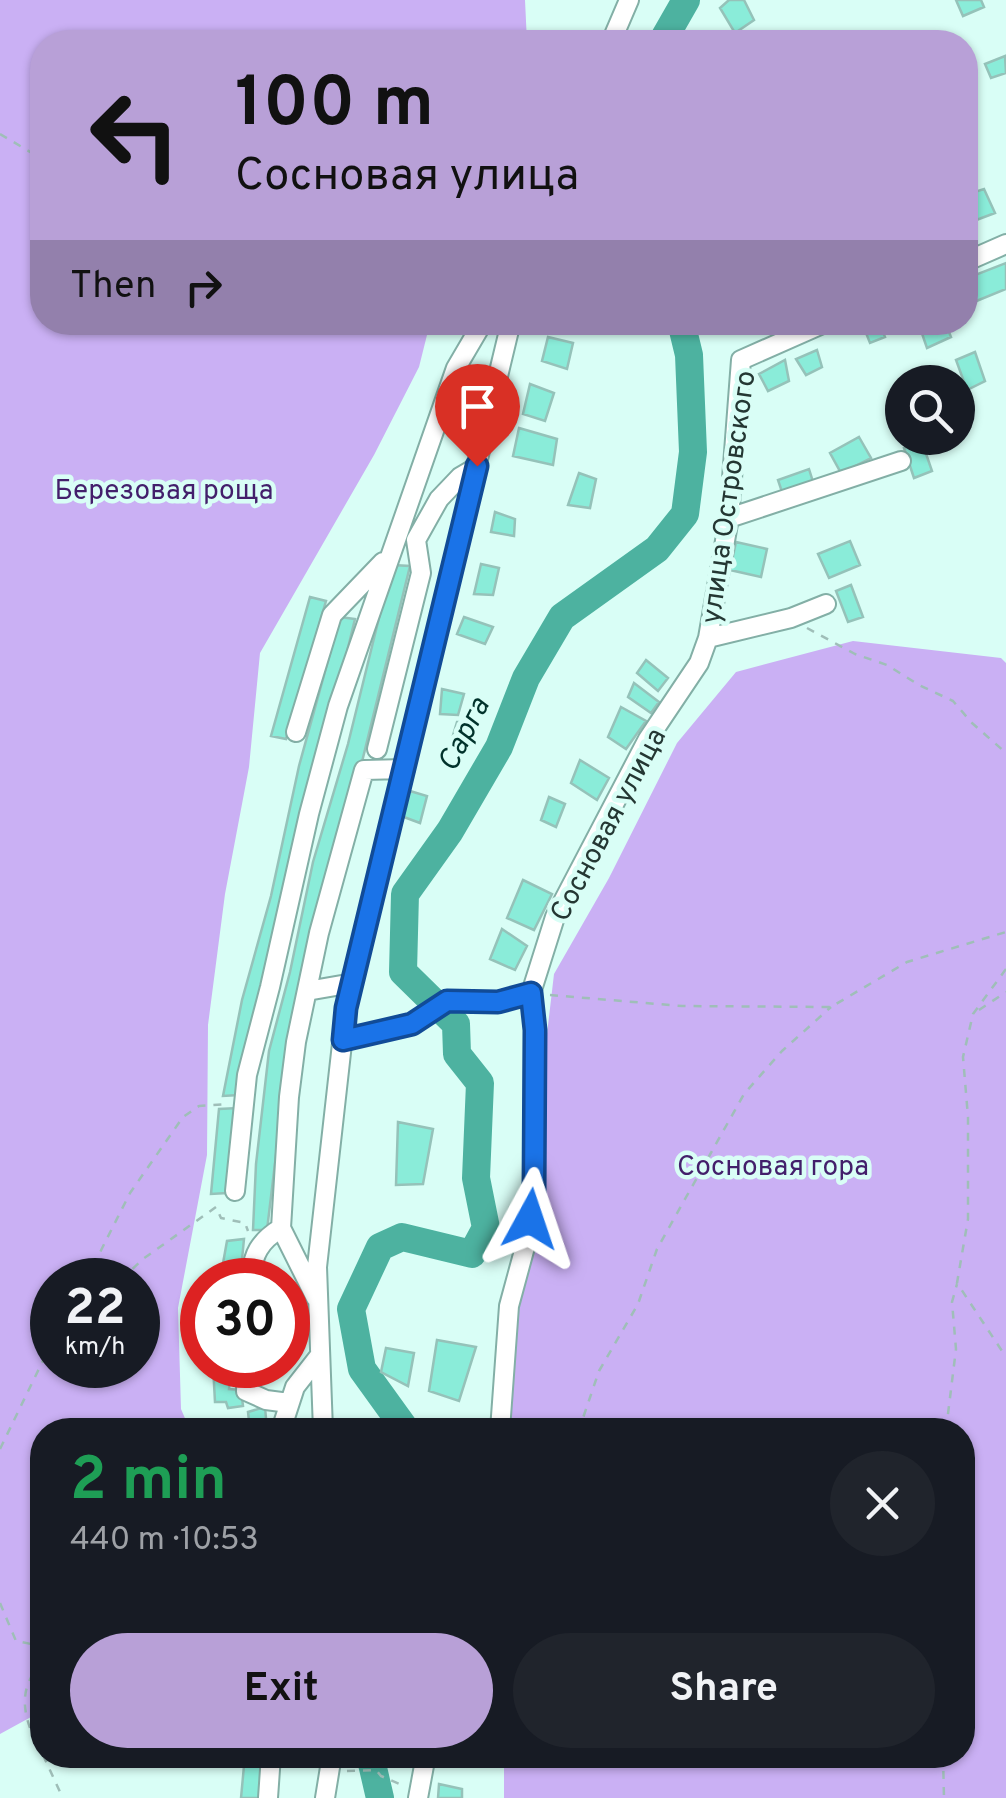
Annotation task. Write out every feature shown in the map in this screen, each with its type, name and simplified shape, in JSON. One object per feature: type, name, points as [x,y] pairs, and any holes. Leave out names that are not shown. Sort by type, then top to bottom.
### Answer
[{"type":"street","points":[[616,30],[629,0]]},
{"type":"street","points":[[978,256],[1006,244]]},
{"type":"street","points":[[235,1191],[250,1060],[338,706],[456,368],[475,335]]},
{"type":"street","points":[[323,1418],[317,1267],[343,1040],[353,983],[508,335]]},
{"type":"street","name":"улица Островского","points":[[699,663],[708,638],[729,518],[741,360],[798,335]]},
{"type":"street","points":[[729,518],[901,461]]},
{"type":"street","points":[[296,732],[332,615],[394,550],[416,540],[439,499],[477,466]]},
{"type":"street","points":[[378,750],[421,573],[416,540]]},
{"type":"street","points":[[708,638],[790,618],[826,604]]},
{"type":"street","name":"Сосновая улица","points":[[501,1418],[509,1306],[526,1247],[534,1192],[535,1030],[531,993],[555,918],[592,842],[648,739],[699,663]]},
{"type":"street","points":[[318,1303],[281,1228],[296,1042],[318,933],[364,770],[405,769]]},
{"type":"street","points":[[307,991],[353,983]]},
{"type":"street","points":[[343,1040],[412,1024],[447,1001],[498,1002],[531,993]]},
{"type":"street","points":[[256,1258],[260,1241],[281,1228]]},
{"type":"street","points":[[285,1418],[295,1387],[320,1355]]},
{"type":"street","points":[[246,1388],[266,1400],[289,1404]]},
{"type":"street","points":[[268,1798],[270,1768]]},
{"type":"street","points":[[325,1798],[330,1768]]},
{"type":"street","points":[[418,1795],[423,1768]]},
{"type":"path","points":[[0,134],[30,152]]},
{"type":"path","points":[[790,618],[854,654],[888,665],[953,700],[972,724],[1006,754]]},
{"type":"path","points":[[583,1418],[599,1371],[638,1304],[657,1249],[744,1094],[782,1051],[831,1007],[907,962],[1006,932]]},
{"type":"path","points":[[947,1418],[956,1349],[952,1302],[968,1219],[968,1117],[963,1057],[973,1014],[1006,969]]},
{"type":"path","points":[[973,1014],[1006,992]]},
{"type":"path","points":[[531,993],[682,1006],[831,1007]]},
{"type":"path","points":[[97,1258],[130,1192],[182,1117],[199,1106],[244,1102]]},
{"type":"path","points":[[144,1258],[216,1207],[221,1218],[245,1222],[249,1234],[260,1241]]},
{"type":"path","points":[[958,1283],[1006,1356]]},
{"type":"path","points":[[0,1449],[30,1387]]},
{"type":"path","points":[[0,1603],[16,1641],[30,1644]]},
{"type":"path","points":[[30,1680],[24,1705],[30,1727]]},
{"type":"path","points":[[49,1768],[60,1798]]},
{"type":"path","points":[[355,1768],[376,1770],[418,1795]]},
{"type":"path","points":[[943,1768],[944,1798]]},
{"type":"green space","name":"Березовая роща","points":[[0,0],[525,0],[526,30],[30,30],[30,335],[427,335],[419,367],[374,455],[260,653],[249,767],[225,894],[208,1025],[207,1155],[187,1258],[180,1258],[180,1388],[185,1418],[30,1418],[30,1718],[0,1734]]},
{"type":"green space","name":"Сосновая гора","points":[[853,641],[1001,658],[1006,663],[1006,1798],[504,1798],[504,1768],[975,1768],[975,1418],[508,1418],[515,1308],[554,974],[609,878],[677,743],[736,672]]},
{"type":"building","points":[[729,0],[744,0],[754,20],[733,30],[720,8]]},
{"type":"building","points":[[956,0],[981,0],[984,7],[963,16]]},
{"type":"building","points":[[1005,56],[1006,73],[991,78],[985,64]]},
{"type":"building","points":[[984,189],[995,213],[978,219],[978,191]]},
{"type":"building","points":[[1006,263],[1006,289],[978,300],[978,274]]},
{"type":"building","points":[[867,335],[884,335],[885,337],[870,343]]},
{"type":"building","points":[[922,335],[950,335],[951,337],[927,348]]},
{"type":"building","points":[[548,337],[573,343],[567,369],[542,361]]},
{"type":"building","points":[[817,350],[822,367],[806,375],[796,359]]},
{"type":"building","points":[[975,352],[985,381],[975,386],[975,365],[958,365],[956,360]]},
{"type":"building","points":[[785,360],[789,381],[768,391],[759,374]]},
{"type":"building","points":[[530,384],[554,393],[545,421],[523,414]]},
{"type":"building","points":[[519,428],[557,439],[553,465],[513,456]]},
{"type":"building","points":[[859,437],[871,458],[841,473],[830,453]]},
{"type":"building","points":[[906,455],[926,455],[932,471],[914,478]]},
{"type":"building","points":[[809,469],[814,485],[783,495],[778,480]]},
{"type":"building","points":[[579,473],[596,479],[590,508],[568,505]]},
{"type":"building","points":[[495,512],[515,519],[514,536],[491,532]]},
{"type":"building","points":[[850,541],[860,565],[829,578],[818,554]]},
{"type":"building","points":[[736,542],[767,549],[761,577],[730,570]]},
{"type":"building","points":[[481,564],[499,568],[493,595],[474,594]]},
{"type":"building","points":[[392,565],[410,566],[286,1072],[267,1230],[253,1230],[269,1051],[313,862],[348,744]]},
{"type":"building","points":[[851,585],[863,617],[848,622],[836,591]]},
{"type":"building","points":[[310,597],[326,601],[286,739],[271,736]]},
{"type":"building","points":[[340,617],[355,619],[239,1095],[223,1096],[242,1000],[271,896],[299,766]]},
{"type":"building","points":[[464,617],[493,627],[485,644],[457,634]]},
{"type":"building","points":[[646,660],[668,678],[658,691],[637,673]]},
{"type":"building","points":[[634,683],[659,702],[651,713],[628,697]]},
{"type":"building","points":[[442,689],[464,694],[458,715],[440,714]]},
{"type":"building","points":[[621,707],[646,721],[626,749],[608,737]]},
{"type":"building","points":[[457,722],[474,723],[469,745],[451,742]]},
{"type":"building","points":[[580,760],[609,778],[597,800],[571,783]]},
{"type":"building","points":[[410,791],[427,796],[420,823],[401,816]]},
{"type":"building","points":[[549,797],[565,804],[556,827],[541,820]]},
{"type":"building","points":[[523,880],[552,894],[534,930],[507,918]]},
{"type":"building","points":[[502,929],[527,946],[515,970],[490,959]]},
{"type":"building","points":[[238,1108],[227,1193],[211,1194],[219,1109]]},
{"type":"building","points":[[398,1122],[433,1129],[423,1184],[396,1185]]},
{"type":"building","points":[[244,1239],[242,1258],[224,1258],[227,1241]]},
{"type":"building","points":[[437,1340],[476,1347],[459,1401],[429,1391]]},
{"type":"building","points":[[386,1348],[414,1353],[408,1386],[381,1372]]},
{"type":"building","points":[[214,1388],[241,1390],[243,1406],[228,1408],[226,1402],[215,1402]]},
{"type":"building","points":[[265,1407],[266,1418],[249,1418],[248,1412]]},
{"type":"building","points":[[244,1768],[266,1768],[263,1798],[241,1798]]},
{"type":"building","points":[[439,1784],[462,1789],[462,1798],[438,1798]]},
{"type":"waterway","name":"Сарга","points":[[669,30],[686,0]]},
{"type":"waterway","name":"Сарга","points":[[397,1418],[362,1369],[351,1309],[380,1247],[402,1237],[472,1254],[486,1228],[476,1178],[480,1083],[457,1054],[456,1024],[403,972],[405,894],[450,831],[499,747],[526,678],[562,617],[657,549],[685,514],[693,452],[689,355],[684,335]]},
{"type":"waterway","name":"Сарга","points":[[373,1768],[380,1798]]},
{"type":"route","points":[[477,466],[346,1008],[343,1040],[412,1024],[447,1001],[498,1002],[531,993],[535,1030],[534,1192],[530,1219]]}]
